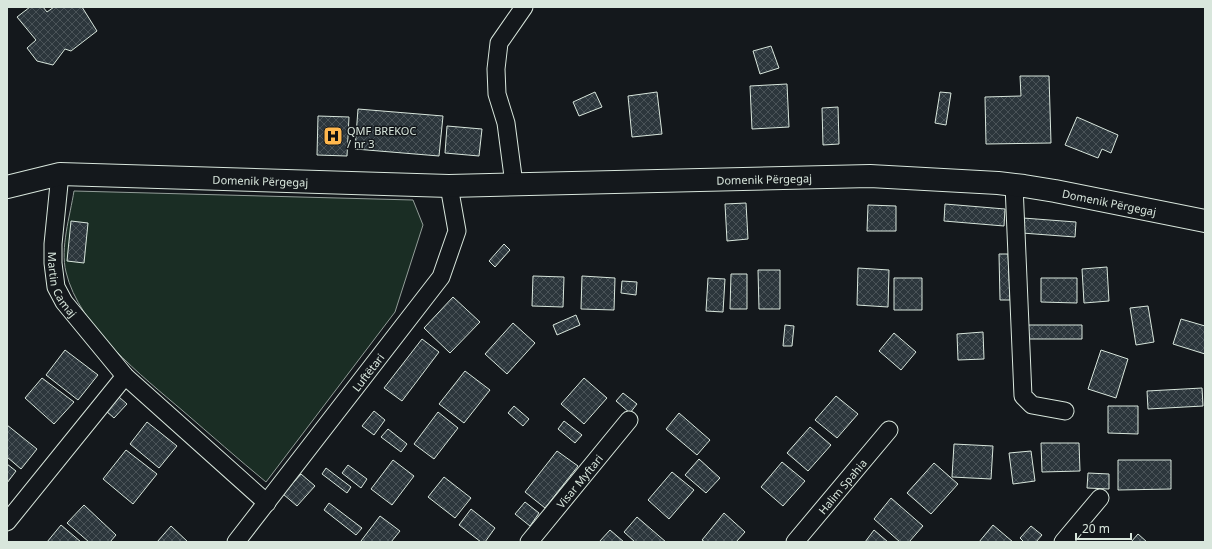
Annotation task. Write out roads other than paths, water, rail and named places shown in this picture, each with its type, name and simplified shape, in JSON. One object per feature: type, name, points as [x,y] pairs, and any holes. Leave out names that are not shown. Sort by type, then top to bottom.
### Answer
[{"type":"main road","name":"Domenik Përgegaj","points":[[7,187],[60,174],[449,186],[870,176],[1014,185],[1055,191],[1205,221]]},
{"type":"street","points":[[514,184],[506,123],[497,94],[496,69],[500,43],[524,7]]},
{"type":"street","name":"Martin Camaj","points":[[60,174],[53,244],[53,263],[56,287],[64,302],[125,376],[267,503]]},
{"type":"street","points":[[1014,185],[1023,396],[1032,406],[1065,410]]},
{"type":"street","name":"Luftëtari","points":[[236,542],[441,277],[457,231],[449,186]]},
{"type":"street","points":[[7,522],[125,376]]},
{"type":"street","name":"Visar Myftari","points":[[529,542],[629,420]]},
{"type":"street","name":"Halim Spahia","points":[[796,542],[889,430]]},
{"type":"street","points":[[1063,542],[1100,498]]},
{"type":"place","name":"QMF BREKOC / nr 3","points":[[333,136]]}]
